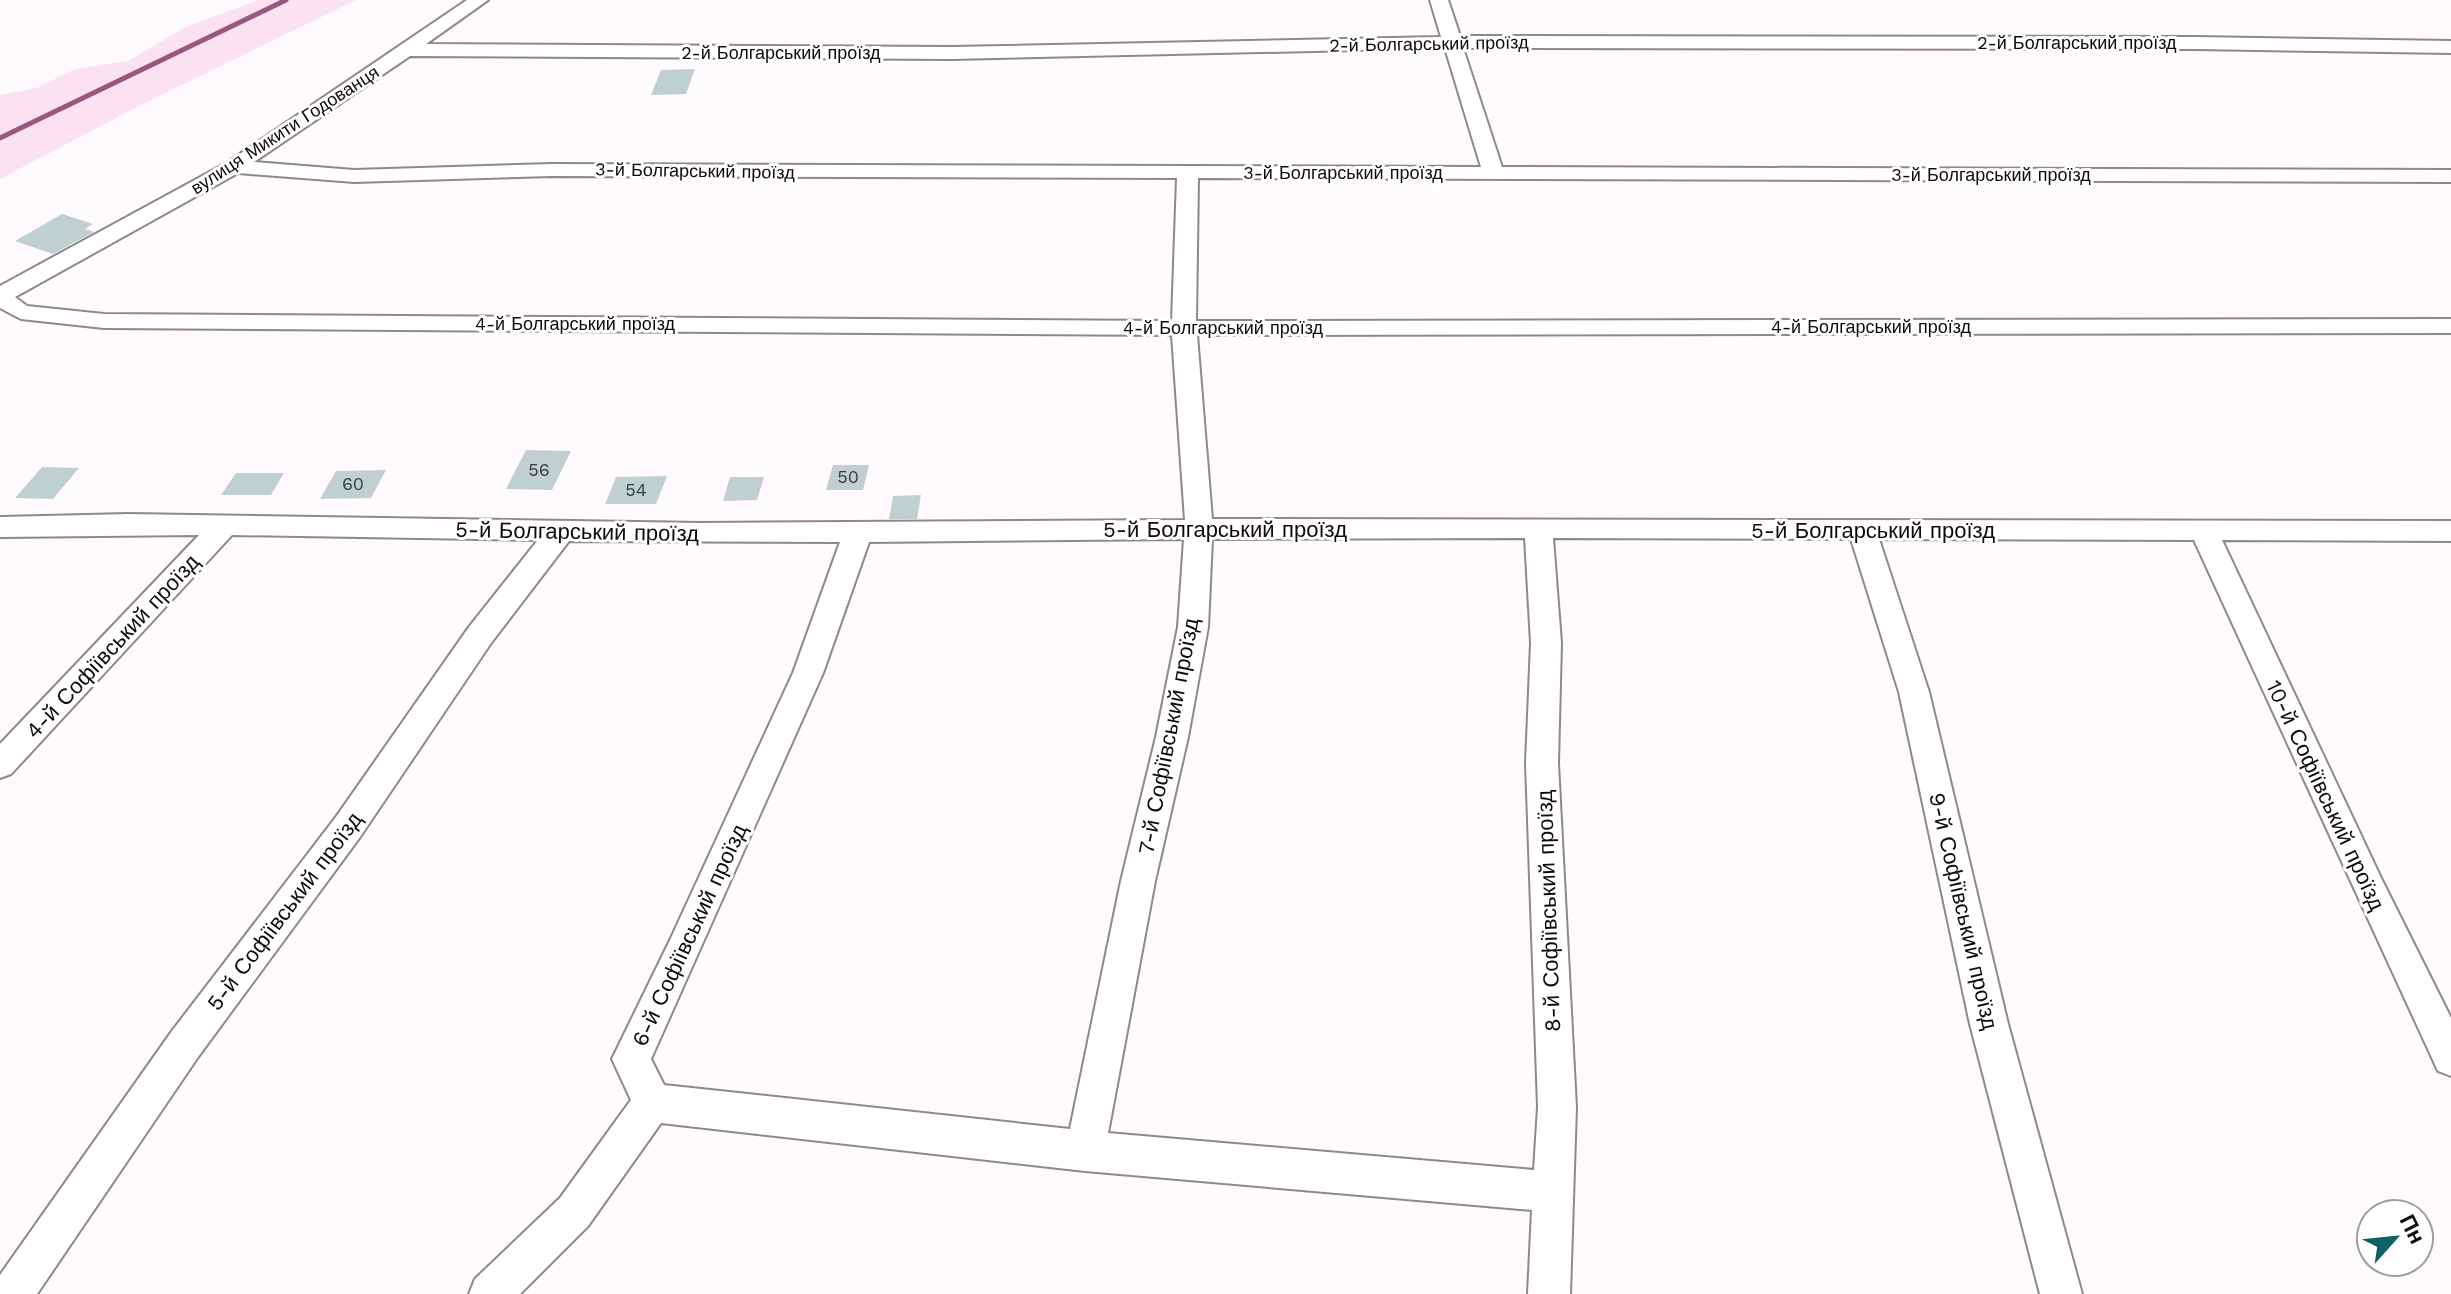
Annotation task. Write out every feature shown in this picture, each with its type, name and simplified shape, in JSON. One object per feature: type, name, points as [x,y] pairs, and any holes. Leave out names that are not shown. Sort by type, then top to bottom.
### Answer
[{"type":"street","name":"вулиця Микити Годованця","points":[[0,297],[235,166],[479,0]]},
{"type":"street","points":[[1439,0],[1494,173]]},
{"type":"street","name":"2-й Болгарський проїзд","points":[[407,50],[952,53],[1454,42],[2195,43],[2451,47]]},
{"type":"street","name":"3-й Болгарський проїзд","points":[[235,166],[278,174],[331,176],[552,170],[2451,176]]},
{"type":"street","name":"7-й Софіївський проїзд","points":[[1085,1151],[1138,881],[1172,737],[1193,627],[1199,529],[1184,328],[1188,173]]},
{"type":"street","name":"4-й Болгарський проїзд","points":[[0,297],[21,312],[104,321],[1184,328],[2451,326]]},
{"type":"street","name":"4-й Софіївський проїзд","points":[[0,765],[224,526]]},
{"type":"street","name":"5-й Болгарський проїзд","points":[[0,527],[858,532],[1538,528],[2451,531]]},
{"type":"street","name":"8-й Софіївський проїзд","points":[[1538,528],[1546,643],[1542,763],[1557,1107],[1549,1294]]},
{"type":"street","name":"9-й Софіївський проїзд","points":[[1862,529],[1914,692],[1989,1024],[2061,1294]]},
{"type":"street","name":"5-й Софіївський проїзд","points":[[12,1294],[185,1044],[348,827],[480,635],[561,531]]},
{"type":"street","name":"10-й Софіївський проїзд","points":[[2204,531],[2370,891],[2451,1058]]},
{"type":"street","name":"6-й Софіївський проїзд","points":[[652,1103],[631,1059],[684,950],[808,673],[858,532]]},
{"type":"street","points":[[490,1294],[574,1212],[652,1103],[1085,1151],[1552,1192]]},
{"type":"shaded area","points":[[258,0],[356,0],[139,106],[0,179],[0,95],[37,88],[75,69],[128,61],[186,27]]},
{"type":"building","points":[[695,69],[686,94],[651,95],[661,70]]},
{"type":"building","points":[[62,214],[93,224],[85,229],[94,232],[53,254],[15,241]]},
{"type":"building","points":[[526,450],[571,451],[552,490],[506,489]]},
{"type":"building","points":[[833,465],[869,465],[863,490],[826,490]]},
{"type":"building","points":[[42,467],[79,468],[53,499],[15,498]]},
{"type":"building","points":[[386,470],[371,498],[320,499],[336,471]]},
{"type":"building","points":[[236,473],[284,473],[271,495],[221,495]]},
{"type":"building","points":[[667,476],[656,504],[605,504],[616,477]]},
{"type":"building","points":[[730,477],[764,477],[757,500],[723,501]]},
{"type":"building","points":[[921,495],[917,519],[889,519],[893,496]]},
{"type":"waterway","points":[[0,138],[286,0]]}]
